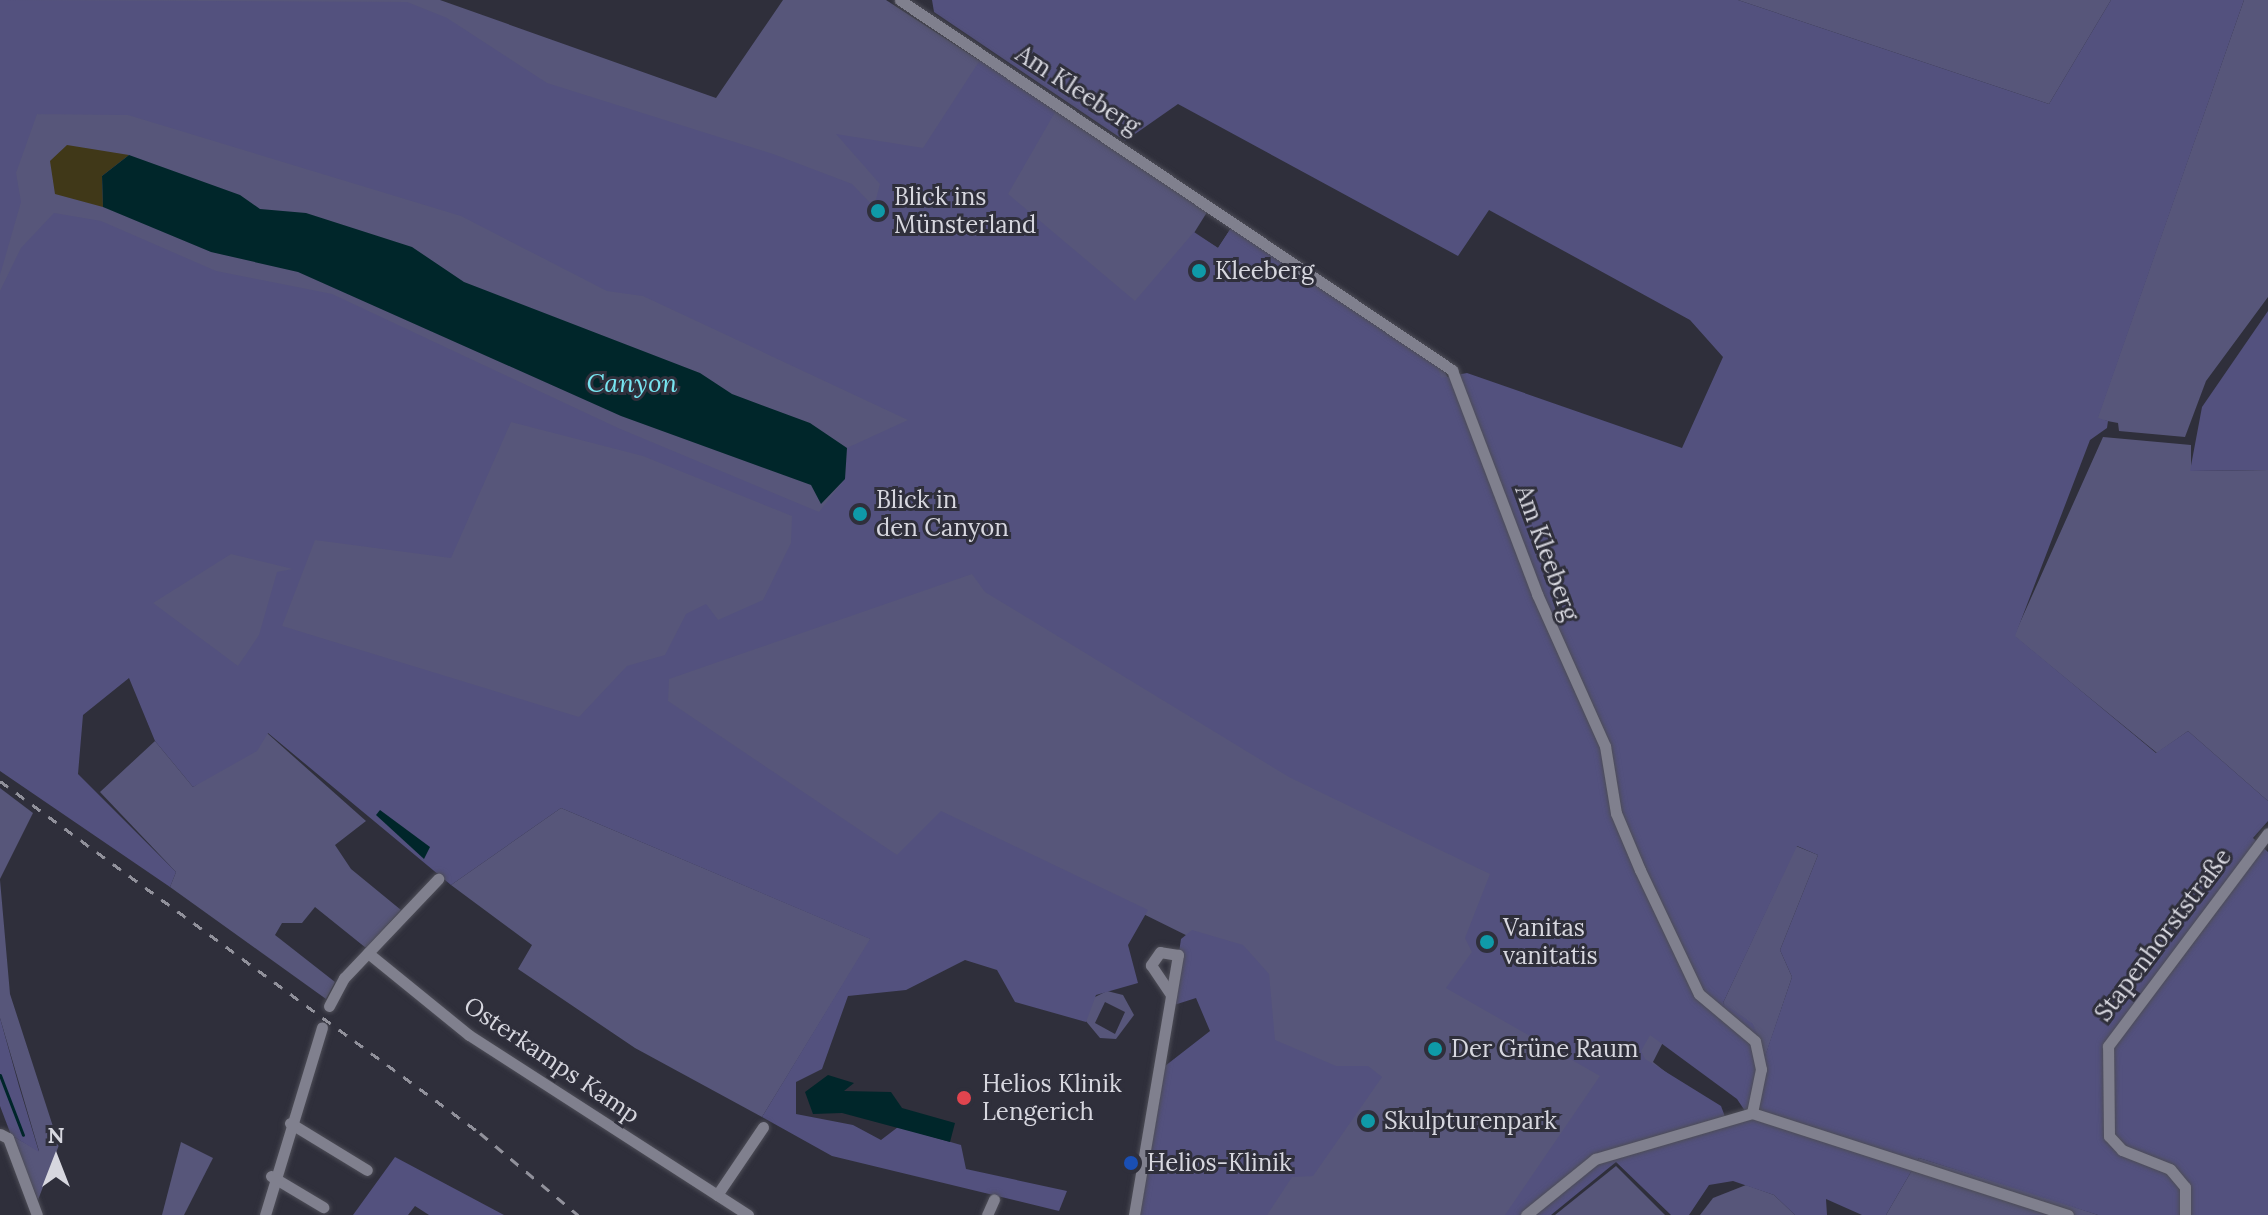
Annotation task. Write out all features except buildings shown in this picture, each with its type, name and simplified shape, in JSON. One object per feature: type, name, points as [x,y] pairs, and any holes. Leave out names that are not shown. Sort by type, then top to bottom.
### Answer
[{"type":"street","name":"Am Kleeberg","points":[[900,0],[1452,370],[1537,594],[1605,746],[1616,813],[1640,870],[1699,994],[1755,1041],[1761,1069],[1752,1113]]},
{"type":"street","name":"Stapenhorststraße","points":[[2185,1215],[2185,1187],[2170,1169],[2122,1150],[2109,1136],[2108,1046],[2268,833]]},
{"type":"street","points":[[329,1006],[368,953],[438,879]]},
{"type":"street","name":"Osterkamps Kamp","points":[[368,953],[469,1035],[748,1215]]},
{"type":"street","points":[[1134,1215],[1171,995]]},
{"type":"street","points":[[265,1215],[271,1176],[322,1027]]},
{"type":"street","points":[[1526,1215],[1562,1179],[1605,1154],[1752,1113],[2068,1215]]},
{"type":"street","points":[[290,1123],[367,1170]]},
{"type":"street","points":[[717,1195],[763,1127]]},
{"type":"street","points":[[0,1134],[8,1138],[37,1215]]},
{"type":"street","points":[[271,1176],[323,1207]]},
{"type":"street","points":[[987,1215],[994,1199]]},
{"type":"shaded area","points":[[0,0],[440,0],[716,98],[783,0],[886,0],[1209,209],[1194,233],[1218,248],[1233,225],[1443,366],[1689,991],[1653,1062],[1720,1115],[1660,1130],[1519,1215],[1144,1215],[1218,1033],[1210,947],[943,815],[872,937],[546,799],[457,856],[151,616],[0,771]]},
{"type":"shaded area","points":[[0,0],[407,2],[447,18],[547,83],[773,154],[852,184],[874,207],[880,184],[836,134],[923,148],[982,57],[1058,107],[1008,194],[1135,301],[1194,232],[1218,248],[1233,225],[1438,367],[1441,378],[1467,373],[1682,448],[1723,357],[1690,320],[1489,210],[1458,256],[1178,104],[1125,141],[934,12],[932,0],[1738,0],[2049,104],[2111,0],[2244,0],[2098,418],[2108,421],[2107,428],[2090,440],[2015,636],[2156,753],[2188,731],[2268,801],[2268,821],[2253,838],[2268,852],[2268,1215],[2098,1215],[1919,1158],[1886,1215],[1862,1215],[1826,1199],[1827,1215],[1795,1215],[1774,1195],[1733,1181],[1709,1185],[1689,1215],[1671,1215],[1616,1162],[1551,1215],[1505,1215],[1600,1076],[1446,988],[1472,952],[1465,938],[1490,874],[1289,777],[985,592],[972,574],[669,679],[668,701],[897,855],[941,811],[1148,910],[1128,945],[1138,983],[1096,995],[1086,1022],[1015,1002],[997,970],[965,960],[906,990],[848,996],[822,1069],[796,1082],[796,1114],[853,1125],[881,1140],[898,1127],[961,1145],[966,1169],[1067,1191],[1059,1211],[832,1156],[762,1117],[870,939],[561,808],[451,885],[268,733],[257,751],[193,787],[155,741],[129,678],[83,715],[78,774],[176,872],[170,887],[0,771],[0,291],[21,248],[54,213],[101,221],[216,271],[332,294],[618,428],[819,512],[845,479],[847,448],[908,420],[643,296],[607,291],[461,216],[128,115],[37,114],[16,173],[21,202],[0,275]],"holes":[[[511,422],[643,456],[792,516],[791,543],[763,600],[718,620],[706,604],[686,614],[665,655],[627,666],[579,717],[282,626],[315,540],[451,558]],[[231,554],[293,569],[277,572],[259,635],[238,666],[153,603]],[[1797,846],[1818,855],[1780,950],[1792,977],[1765,1056],[1753,1024],[1723,1003]],[[1650,1035],[1737,1099],[1749,1117],[1727,1122],[1721,1106],[1645,1059],[1641,1051]]]},
{"type":"shaded area","points":[[1738,0],[2111,0],[2049,104]]},
{"type":"shaded area","points":[[2244,0],[2268,0],[2268,297],[2206,381],[2185,437],[2119,431],[2118,423],[2097,419]]},
{"type":"shaded area","points":[[2268,311],[2268,470],[2190,471],[2202,407]]},
{"type":"shaded area","points":[[2103,437],[2191,445],[2191,471],[2268,470],[2268,801],[2188,731],[2157,753],[2014,636]]},
{"type":"shaded area","points":[[267,733],[366,821],[335,845],[351,869],[401,910],[366,948],[315,907],[302,923],[282,923],[275,935],[335,982],[326,999],[170,887],[176,872],[100,792],[155,741],[193,787]]},
{"type":"shaded area","points":[[0,788],[33,813],[0,879]]},
{"type":"shaded area","points":[[561,808],[871,939],[762,1117],[635,1048],[518,969],[532,945],[451,885]]},
{"type":"shaded area","points":[[1796,846],[1818,855],[1780,950],[1792,977],[1765,1057],[1723,1003]]},
{"type":"shaded area","points":[[0,880],[10,994],[59,1145],[38,1200],[11,1135],[39,1151],[0,1018]]},
{"type":"shaded area","points":[[1192,930],[1243,945],[1269,974],[1275,1040],[1336,1066],[1368,1066],[1382,1077],[1313,1176],[1292,1177],[1267,1215],[1140,1215],[1165,1066],[1210,1031],[1196,998],[1171,1006],[1181,939]]},
{"type":"shaded area","points":[[1107,991],[1123,995],[1134,1015],[1116,1039],[1100,1038],[1085,1020],[1093,998]],"holes":[[[1105,1002],[1125,1012],[1115,1034],[1095,1023]]]},
{"type":"shaded area","points":[[0,1018],[39,1152],[11,1135],[0,1106]]},
{"type":"shaded area","points":[[181,1142],[213,1158],[184,1215],[162,1215]]},
{"type":"shaded area","points":[[395,1157],[504,1215],[429,1215],[415,1206],[408,1215],[353,1215]]},
{"type":"shaded area","points":[[1919,1158],[2042,1196],[2098,1215],[1886,1215]]},
{"type":"shaded area","points":[[1616,1166],[1665,1215],[1555,1215]]},
{"type":"shaded area","points":[[1746,1185],[1774,1195],[1795,1215],[1700,1215],[1713,1198]]},
{"type":"sand","points":[[67,145],[129,155],[102,176],[103,207],[55,194],[50,161]]},
{"type":"water","name":"Canyon","points":[[129,155],[240,195],[260,209],[306,213],[412,247],[464,282],[700,373],[732,394],[810,423],[847,448],[845,479],[821,504],[811,485],[621,416],[298,272],[211,252],[103,207],[102,176]]},
{"type":"water","points":[[380,810],[430,847],[424,859],[376,815]]},
{"type":"water","points":[[828,1075],[854,1083],[844,1091],[891,1092],[902,1108],[955,1123],[950,1142],[842,1113],[813,1114],[805,1092]]},
{"type":"waterway","points":[[0,1075],[23,1135]]},
{"type":"railway","points":[[0,781],[480,1133],[578,1215]]},
{"type":"place","name":"Blick ins Münsterland","points":[[878,211]]},
{"type":"place","name":"Kleeberg","points":[[1199,271]]},
{"type":"place","name":"Blick in den Canyon","points":[[860,514]]},
{"type":"place","name":"Vanitas vanitatis","points":[[1487,942]]},
{"type":"place","name":"Der Grüne Raum","points":[[1435,1049]]},
{"type":"place","name":"Helios Klinik Lengerich","points":[[964,1098]]},
{"type":"place","name":"Skulpturenpark","points":[[1368,1121]]},
{"type":"place","name":"Helios-Klinik","points":[[1131,1163]]}]
